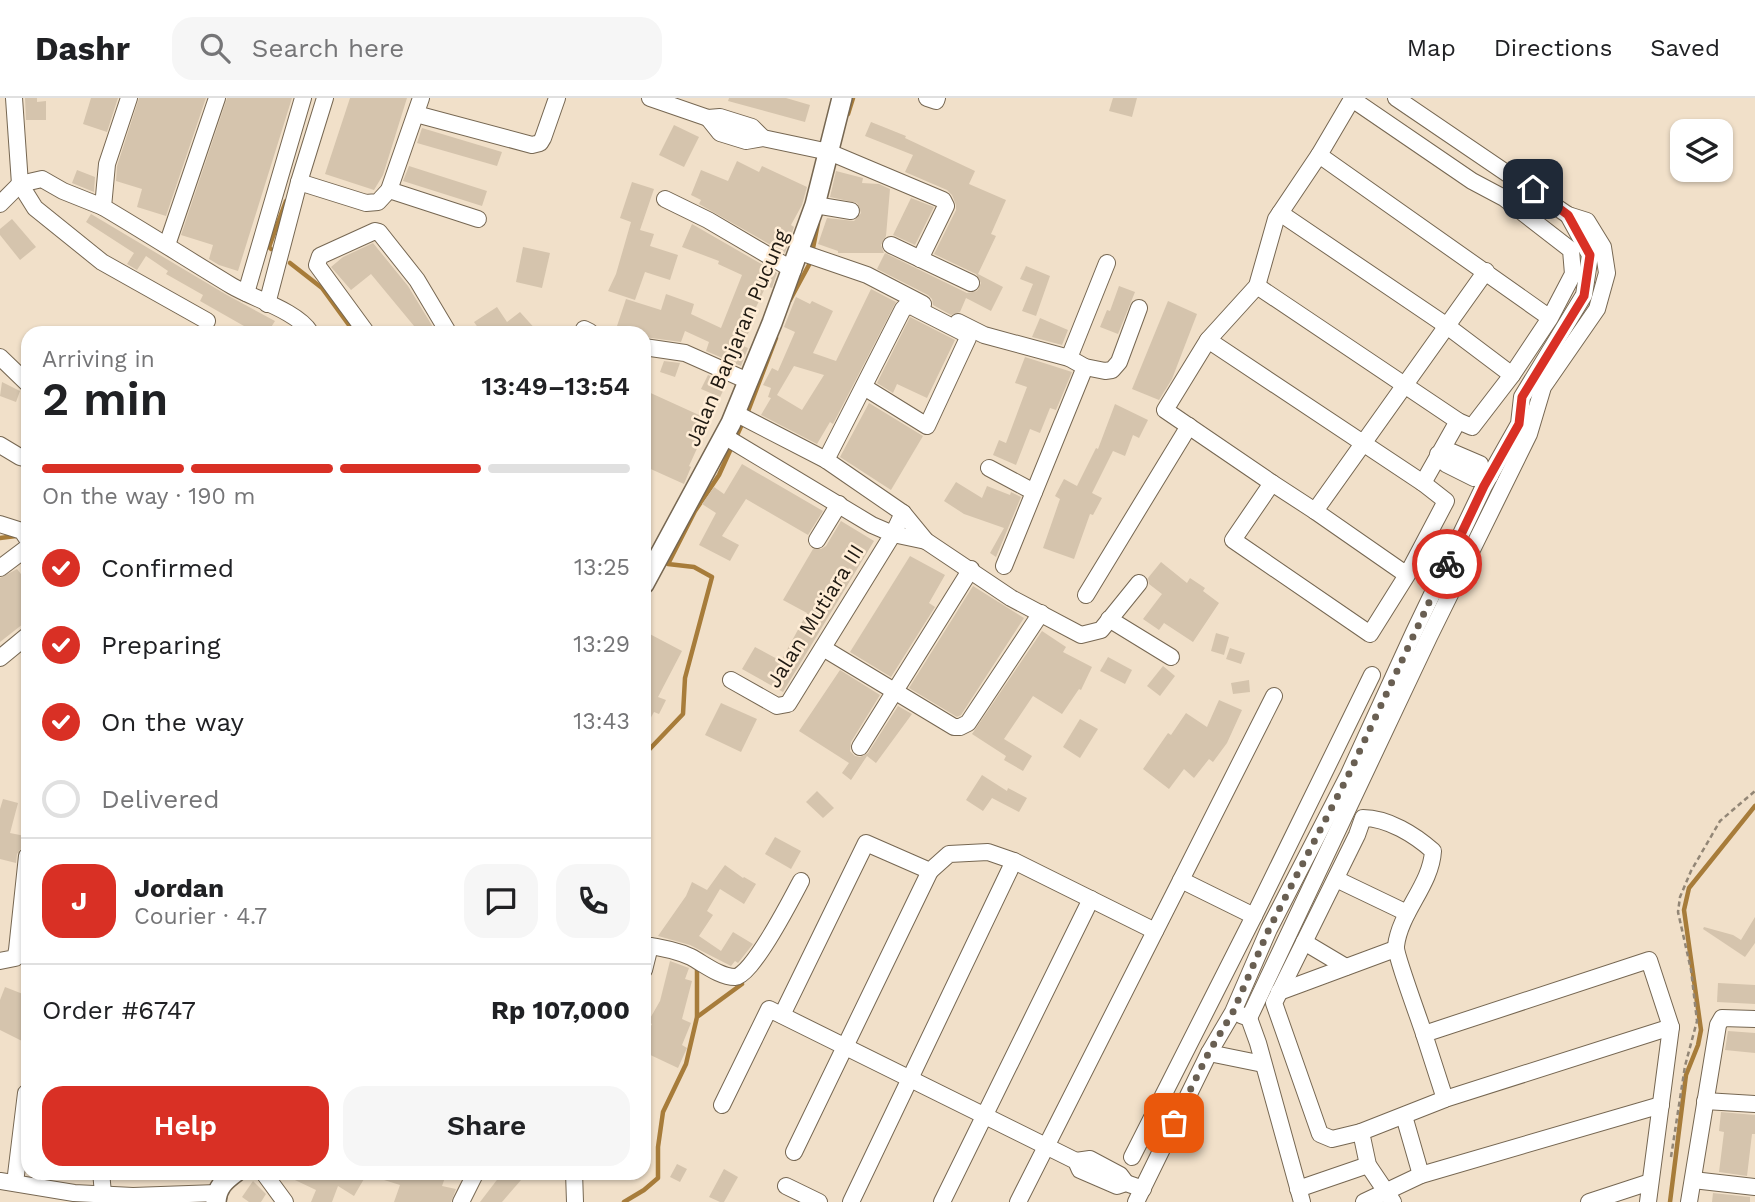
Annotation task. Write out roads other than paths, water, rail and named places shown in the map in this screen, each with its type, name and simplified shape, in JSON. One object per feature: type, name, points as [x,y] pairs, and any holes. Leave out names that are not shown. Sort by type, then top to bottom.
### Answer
[{"type":"street","points":[[14,98],[20,184],[35,208],[102,262],[207,321]]},
{"type":"street","points":[[103,207],[107,164],[129,98]]},
{"type":"street","points":[[167,245],[217,98]]},
{"type":"street","points":[[246,293],[303,98]]},
{"type":"street","points":[[267,303],[324,98]]},
{"type":"street","points":[[299,182],[366,203],[378,202],[390,190],[418,106],[532,145],[540,143],[543,138],[557,98]]},
{"type":"street","points":[[650,98],[708,118],[719,117],[752,127],[764,138],[834,154],[943,200],[946,206],[920,259]]},
{"type":"street","name":"Jalan Banjaran Pucung","points":[[651,573],[732,441],[737,414],[748,381],[803,259],[821,206],[834,154],[842,98]]},
{"type":"street","points":[[927,98],[936,101],[937,98]]},
{"type":"street","points":[[722,1105],[769,1009],[1076,1161],[1080,1170],[1117,1186],[1126,1183],[1140,1196],[1209,1052],[1233,1012],[1269,929],[1421,635],[1529,434],[1543,387],[1597,309],[1607,273],[1603,247],[1587,221],[1568,215],[1396,98]]},
{"type":"street","points":[[1257,286],[1458,421],[1472,427],[1512,375],[1550,318],[1573,274],[1571,250],[1504,198],[1472,181],[1352,99],[1276,219],[1257,286],[1208,340],[1165,410],[1407,575]]},
{"type":"street","points":[[1319,155],[1550,318]]},
{"type":"street","points":[[0,204],[20,184],[42,179],[63,191],[103,207],[306,326]]},
{"type":"street","points":[[390,190],[478,219]]},
{"type":"street","points":[[665,199],[708,220],[803,259],[867,275],[984,335],[1069,358],[1085,367],[1112,370],[1119,362],[1139,308]]},
{"type":"street","points":[[821,206],[851,211]]},
{"type":"street","points":[[1280,213],[1447,326],[1512,375]]},
{"type":"street","points":[[1368,1165],[1300,1195],[1249,1018],[1421,635],[1485,474],[1519,424],[1522,397],[1584,296],[1590,255],[1568,215]]},
{"type":"street","points":[[362,326],[317,265],[317,260],[320,256],[375,231],[379,232],[417,280],[444,326]]},
{"type":"street","points":[[891,244],[971,283]]},
{"type":"street","points":[[1069,358],[1107,263]]},
{"type":"street","points":[[1315,511],[1486,271]]},
{"type":"street","points":[[252,273],[273,280]]},
{"type":"street","points":[[826,460],[906,306],[964,333],[968,338],[927,426],[864,387]]},
{"type":"street","points":[[1208,340],[1423,482],[1446,501],[1407,575],[1370,634],[1233,540],[1272,482]]},
{"type":"street","points":[[651,348],[685,353],[748,381]]},
{"type":"street","points":[[0,357],[21,377]]},
{"type":"street","points":[[1004,566],[1085,367]]},
{"type":"street","points":[[737,414],[826,460],[903,513],[926,541],[1011,598],[1081,635],[1101,630],[1139,583]]},
{"type":"street","points":[[1423,482],[1441,455],[1458,421]]},
{"type":"street","points":[[1086,595],[1189,426]]},
{"type":"street","points":[[732,441],[892,534],[926,541]]},
{"type":"street","points":[[0,444],[21,457]]},
{"type":"street","points":[[1441,455],[1452,452],[1465,457],[1479,464],[1485,474]]},
{"type":"street","points":[[989,468],[1034,492]]},
{"type":"street","points":[[817,540],[839,504]]},
{"type":"street","name":"Jalan Mutiara III","points":[[731,680],[769,702],[783,706],[788,704],[903,513]]},
{"type":"street","points":[[0,524],[21,534]]},
{"type":"street","points":[[0,568],[21,552]]},
{"type":"street","points":[[860,747],[971,569]]},
{"type":"street","points":[[824,648],[954,727],[960,727],[968,723],[1041,613]]},
{"type":"street","points":[[1109,619],[1171,657]]},
{"type":"street","points":[[0,658],[21,641]]},
{"type":"street","points":[[1132,1157],[1372,675]]},
{"type":"street","points":[[1018,1202],[1274,696]]},
{"type":"street","points":[[1445,1100],[1395,949],[1407,913],[1433,863],[1433,851],[1419,839],[1377,818],[1363,818],[1336,879],[1274,1003],[1320,1134],[1332,1139],[1361,1132],[1445,1100],[1671,1027]]},
{"type":"street","points":[[782,1015],[866,843],[930,871]]},
{"type":"street","points":[[794,1152],[930,871],[948,854],[988,852],[1014,861],[1154,931]]},
{"type":"street","points":[[851,1202],[1014,861]]},
{"type":"street","points":[[1336,879],[1407,913]]},
{"type":"street","points":[[1181,880],[1254,916]]},
{"type":"street","points":[[651,947],[688,956],[734,977],[744,974],[757,957],[801,881]]},
{"type":"street","points":[[943,1202],[1091,899]]},
{"type":"street","points":[[0,961],[11,961],[15,958],[21,912]]},
{"type":"street","points":[[1304,942],[1346,967]]},
{"type":"street","points":[[1279,992],[1395,949]]},
{"type":"street","points":[[1424,1034],[1649,960],[1671,1027],[1648,1202]]},
{"type":"street","points":[[1233,1012],[1249,1018]]},
{"type":"street","points":[[1689,1202],[1718,1025],[1722,1018],[1755,1018]]},
{"type":"street","points":[[1209,1052],[1263,1063]]},
{"type":"street","points":[[1705,1101],[1755,1104]]},
{"type":"street","points":[[1364,1202],[1368,1198],[1390,1198],[1422,1175],[1661,1105]]},
{"type":"street","points":[[1404,1116],[1422,1175]]},
{"type":"street","points":[[21,1118],[8,1182],[74,1193],[216,1198],[226,1180]]},
{"type":"street","points":[[1361,1132],[1368,1165],[1390,1198]]},
{"type":"street","points":[[102,1180],[103,1193]]},
{"type":"street","points":[[269,1180],[285,1202]]},
{"type":"street","points":[[461,1202],[472,1180]]},
{"type":"street","points":[[575,1180],[575,1202]]},
{"type":"street","points":[[1693,1180],[1755,1187]]},
{"type":"street","points":[[1590,1202],[1650,1182]]},
{"type":"street","points":[[786,1186],[819,1202]]},
{"type":"waterway","points":[[848,114],[853,98]]},
{"type":"waterway","points":[[271,249],[269,247],[286,201]]},
{"type":"waterway","points":[[790,300],[810,263],[818,223]]},
{"type":"waterway","points":[[290,263],[322,288],[350,326]]},
{"type":"waterway","points":[[747,414],[776,338]]},
{"type":"waterway","points":[[651,748],[683,714],[685,678],[712,577],[694,567],[668,564],[695,511],[719,475],[743,422]]},
{"type":"waterway","points":[[0,538],[16,536]]},
{"type":"waterway","points":[[1670,1202],[1686,1075],[1701,1030],[1684,910],[1689,888],[1755,806]]},
{"type":"waterway","points":[[697,965],[697,1016]]},
{"type":"waterway","points":[[624,1202],[658,1178],[658,1147],[663,1112],[686,1064],[697,1017],[742,984]]}]
